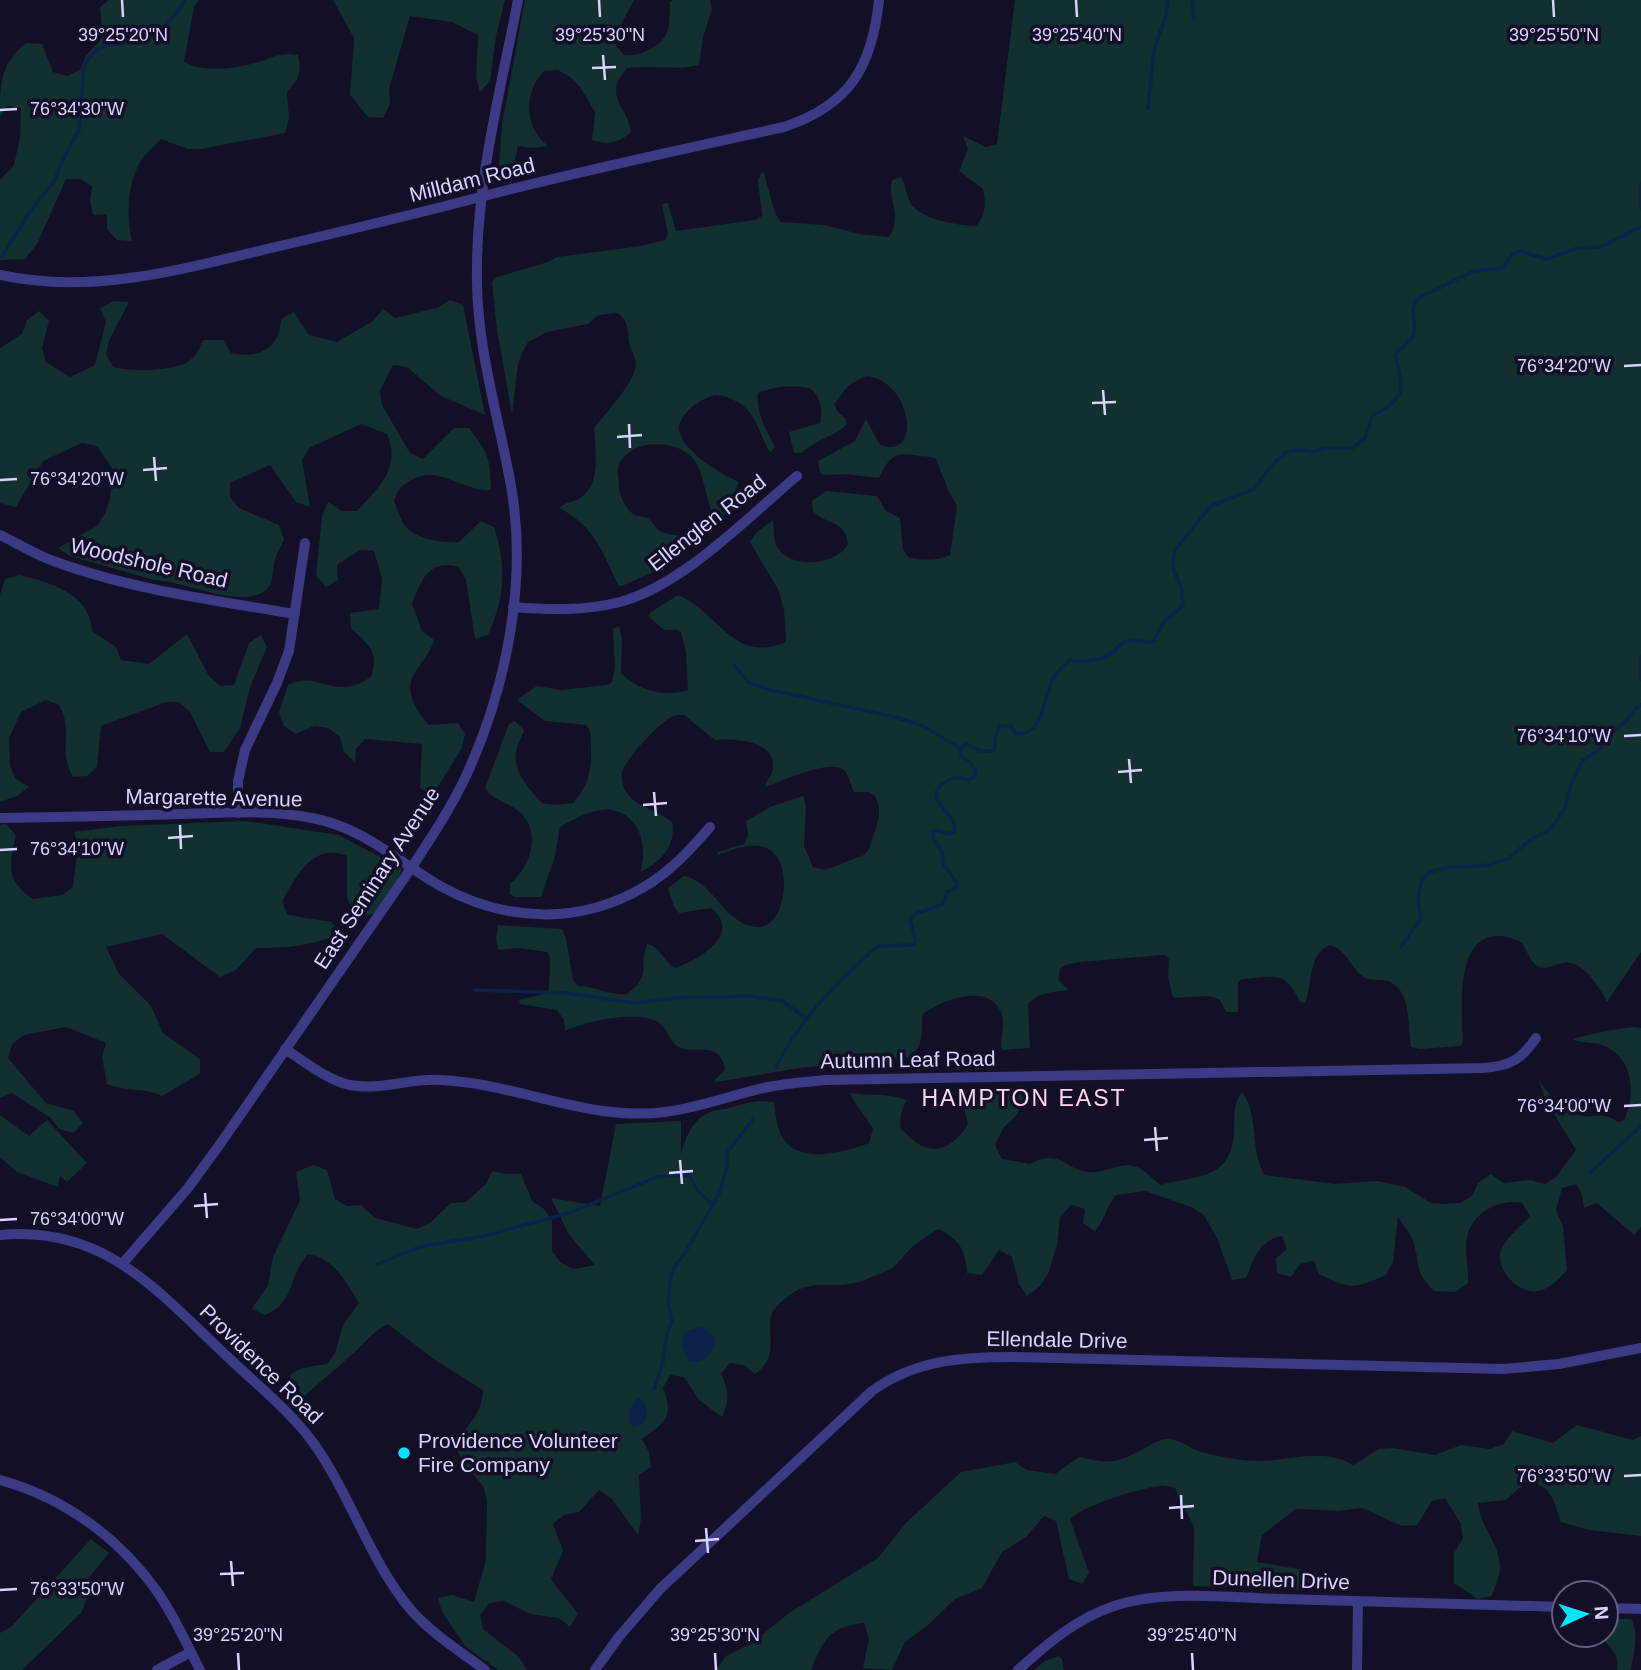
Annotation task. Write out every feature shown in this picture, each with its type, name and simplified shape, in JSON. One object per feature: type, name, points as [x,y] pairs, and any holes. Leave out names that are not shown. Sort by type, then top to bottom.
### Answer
[{"type":"street","name":"East Seminary Avenue","points":[[123,1264],[188,1188],[443,820],[465,777],[497,693],[513,607],[515,528],[512,490],[479,332],[477,242],[481,197],[518,0]]},
{"type":"street","name":"Milldam Road","points":[[0,275],[31,281],[72,282],[152,275],[784,127],[806,120],[842,96],[855,80],[872,45],[879,0]]},
{"type":"street","name":"Ellenglen Road","points":[[513,607],[558,610],[586,608],[621,602],[647,592],[701,557],[797,476]]},
{"type":"street","name":"Woodshole Road","points":[[0,535],[47,558],[123,581],[295,614]]},
{"type":"street","points":[[238,813],[238,781],[245,750],[285,664],[305,543]]},
{"type":"street","name":"Margarette Avenue","points":[[0,818],[238,813],[313,818],[368,837],[442,887],[479,905],[506,912],[537,915],[574,913],[611,903],[644,887],[672,867],[710,827]]},
{"type":"street","name":"Autumn Leaf Road","points":[[285,1049],[332,1079],[350,1085],[440,1080],[461,1082],[584,1107],[642,1114],[666,1112],[769,1087],[826,1080],[1499,1067],[1525,1054],[1536,1038]]},
{"type":"street","name":"Providence Road","points":[[0,1235],[19,1233],[64,1238],[97,1249],[123,1264],[166,1300],[304,1431],[326,1464],[391,1581],[411,1610],[485,1670]]},
{"type":"street","name":"Ellendale Drive","points":[[595,1670],[660,1589],[779,1475],[886,1380],[919,1366],[963,1358],[1013,1357],[1467,1370],[1514,1369],[1559,1364],[1641,1348]]},
{"type":"street","points":[[0,1480],[32,1491],[62,1506],[89,1522],[114,1543],[156,1590],[200,1670]]},
{"type":"street","name":"Dunellen Drive","points":[[1018,1670],[1045,1645],[1075,1623],[1127,1602],[1157,1598],[1550,1607]]},
{"type":"street","points":[[1357,1670],[1359,1601]]},
{"type":"street","points":[[1620,1608],[1641,1609]]},
{"type":"street","points":[[157,1670],[191,1653]]},
{"type":"green space","points":[[109,0],[199,0],[194,7],[184,62],[201,68],[228,68],[280,55],[298,55],[298,75],[287,92],[289,119],[285,133],[201,149],[188,149],[161,139],[142,159],[133,178],[129,210],[132,241],[117,240],[107,229],[107,214],[93,215],[90,200],[92,186],[80,179],[66,179],[37,244],[25,259],[0,260],[0,180],[14,165],[20,137],[21,108],[7,106],[0,117],[1,85],[6,67],[26,43],[42,44],[53,72],[67,76],[80,70],[86,56],[103,37],[100,7]]},
{"type":"green space","points":[[333,0],[505,0],[496,36],[490,81],[480,92],[476,78],[478,35],[452,22],[410,16],[389,89],[390,104],[383,118],[368,117],[350,95],[354,38]]},
{"type":"green space","points":[[525,0],[634,0],[618,30],[615,44],[624,55],[645,52],[663,39],[668,29],[670,2],[673,0],[710,0],[712,9],[703,37],[699,65],[682,68],[627,68],[620,78],[616,94],[631,132],[617,141],[603,143],[592,140],[595,112],[580,87],[558,70],[544,71],[532,89],[529,110],[534,129],[548,146],[518,146],[512,167],[498,182],[502,124]]},
{"type":"green space","points":[[1015,0],[1641,0],[1641,952],[1607,1002],[1590,976],[1577,965],[1563,963],[1546,968],[1539,967],[1531,960],[1521,942],[1499,936],[1483,939],[1473,950],[1466,966],[1462,1005],[1463,1042],[1460,1046],[1420,1049],[1411,1047],[1405,1001],[1396,986],[1388,981],[1364,977],[1344,954],[1330,945],[1314,963],[1305,1003],[1300,1002],[1289,984],[1277,977],[1242,979],[1238,982],[1238,1012],[1226,1012],[1220,1000],[1209,996],[1175,998],[1168,977],[1169,959],[1164,955],[1079,962],[1060,969],[1058,980],[1069,990],[1042,995],[1028,1004],[1030,1048],[1002,1050],[1002,1017],[995,1003],[986,998],[964,996],[923,1014],[920,1044],[907,1058],[799,1068],[716,1082],[725,1070],[718,1054],[677,1046],[663,1026],[656,1021],[635,1017],[610,1018],[565,1031],[564,1020],[557,1010],[520,1004],[521,999],[541,995],[549,990],[550,958],[547,952],[518,948],[498,950],[498,925],[562,929],[573,980],[578,986],[627,994],[642,976],[647,944],[655,948],[675,968],[705,953],[720,937],[720,918],[711,908],[679,913],[674,907],[668,888],[684,876],[704,886],[727,911],[745,924],[757,927],[768,925],[776,916],[784,889],[783,874],[779,861],[771,851],[759,846],[748,846],[717,855],[718,852],[744,844],[748,835],[746,821],[770,807],[803,796],[806,805],[804,846],[813,867],[825,870],[864,855],[869,849],[879,818],[879,805],[875,796],[868,792],[854,792],[845,771],[838,767],[818,769],[765,787],[773,767],[772,758],[767,751],[742,741],[715,740],[684,715],[677,715],[668,719],[645,741],[630,758],[622,774],[624,788],[633,800],[672,822],[672,838],[660,858],[640,872],[643,853],[636,826],[622,813],[612,810],[592,812],[560,827],[555,856],[541,897],[515,897],[510,894],[510,884],[529,857],[532,836],[530,826],[516,809],[495,798],[485,788],[509,724],[515,721],[524,730],[517,749],[517,766],[523,780],[542,803],[573,803],[586,783],[591,754],[590,732],[586,725],[545,721],[517,700],[537,686],[561,690],[607,685],[612,682],[615,668],[613,629],[619,626],[622,639],[621,673],[635,684],[652,691],[670,693],[688,690],[686,653],[681,632],[664,630],[648,616],[678,595],[704,612],[727,633],[752,647],[768,647],[786,642],[784,610],[779,591],[750,542],[756,533],[773,520],[776,544],[783,554],[803,562],[835,556],[848,543],[846,535],[838,526],[813,511],[812,501],[826,491],[877,496],[886,511],[900,518],[903,549],[908,557],[918,559],[950,555],[957,506],[936,459],[931,457],[894,457],[879,478],[820,473],[818,461],[855,441],[866,419],[880,445],[894,447],[902,442],[907,431],[902,404],[894,391],[882,381],[866,376],[849,385],[834,404],[847,424],[802,453],[794,453],[789,432],[820,423],[820,405],[811,389],[784,386],[758,393],[760,414],[775,447],[771,452],[746,408],[733,399],[716,395],[704,399],[686,413],[679,424],[679,430],[687,446],[695,454],[739,482],[728,509],[718,521],[714,518],[698,468],[688,453],[678,448],[654,444],[631,451],[623,459],[618,471],[620,493],[627,508],[635,515],[649,519],[664,533],[697,534],[655,571],[622,586],[618,585],[596,540],[581,523],[559,508],[581,497],[593,481],[596,463],[594,428],[620,397],[635,370],[636,363],[628,329],[617,313],[598,315],[588,324],[547,332],[528,342],[518,365],[512,414],[497,330],[492,282],[497,277],[557,257],[641,246],[665,240],[668,234],[662,204],[668,203],[676,231],[755,220],[762,216],[758,180],[763,170],[775,213],[781,222],[824,225],[859,234],[889,237],[895,221],[892,180],[901,177],[909,201],[916,209],[941,221],[976,226],[983,213],[984,194],[983,189],[959,171],[968,149],[963,136],[986,147],[997,144]]},
{"type":"green space","points":[[450,300],[463,305],[485,415],[441,396],[407,367],[393,365],[380,391],[382,405],[410,453],[423,459],[454,428],[469,428],[481,444],[489,463],[491,490],[469,487],[431,475],[421,476],[405,484],[394,501],[404,524],[424,538],[459,542],[481,521],[494,527],[501,556],[501,594],[488,635],[475,639],[466,580],[459,567],[448,565],[433,569],[423,579],[412,604],[422,631],[434,640],[411,681],[413,702],[429,725],[458,723],[465,734],[462,748],[432,796],[420,788],[422,744],[365,739],[356,749],[355,762],[344,752],[340,737],[328,728],[314,726],[296,734],[284,726],[279,712],[288,685],[310,681],[348,687],[371,677],[373,655],[367,644],[351,628],[350,613],[379,609],[382,579],[374,551],[360,550],[337,565],[338,580],[326,587],[316,575],[322,516],[328,502],[342,511],[357,511],[380,486],[386,477],[392,457],[387,434],[361,424],[309,448],[302,460],[310,507],[296,502],[270,465],[230,483],[230,497],[239,508],[279,525],[284,539],[275,561],[272,581],[266,590],[243,597],[212,593],[70,556],[58,548],[97,526],[105,513],[110,499],[113,470],[97,446],[82,443],[43,461],[16,507],[0,503],[0,348],[22,334],[27,320],[39,311],[49,321],[42,348],[46,362],[70,377],[95,365],[106,322],[100,308],[114,301],[129,302],[109,341],[106,354],[113,367],[129,370],[161,369],[189,361],[203,340],[223,340],[231,353],[258,353],[272,345],[277,338],[281,319],[294,312],[309,335],[337,342],[373,321],[383,309],[395,318],[437,308]]},
{"type":"green space","points":[[19,575],[55,586],[76,599],[90,618],[92,631],[116,647],[121,660],[149,664],[187,634],[209,676],[220,686],[234,685],[249,643],[261,635],[267,647],[250,687],[240,728],[224,752],[210,752],[190,712],[179,702],[166,702],[101,726],[97,767],[87,776],[73,777],[66,758],[63,714],[59,705],[46,700],[21,712],[9,738],[10,766],[16,779],[29,787],[17,796],[0,802],[0,595],[5,579]]},
{"type":"green space","points":[[245,821],[339,835],[402,869],[383,911],[368,915],[353,910],[347,898],[347,856],[324,854],[307,864],[300,872],[282,902],[288,915],[331,922],[342,932],[332,937],[300,945],[256,948],[236,970],[220,977],[162,934],[106,947],[119,974],[151,1006],[163,1033],[200,1059],[200,1074],[162,1096],[107,1084],[102,1057],[106,1043],[66,1027],[24,1035],[12,1044],[8,1058],[46,1103],[74,1111],[83,1123],[73,1133],[59,1129],[51,1118],[12,1093],[0,1098],[0,825],[6,824],[16,835],[11,871],[18,885],[33,899],[62,895],[73,887],[78,845],[74,832],[121,826]]},
{"type":"green space","points":[[1633,1027],[1641,1028],[1641,1227],[1634,1235],[1597,1203],[1584,1208],[1582,1195],[1576,1184],[1562,1188],[1556,1210],[1563,1226],[1567,1270],[1551,1285],[1541,1290],[1530,1291],[1517,1286],[1507,1276],[1501,1263],[1503,1245],[1530,1216],[1522,1203],[1496,1205],[1474,1221],[1466,1243],[1468,1283],[1455,1292],[1434,1291],[1427,1284],[1420,1272],[1412,1238],[1398,1217],[1393,1262],[1386,1275],[1366,1283],[1352,1286],[1330,1279],[1319,1274],[1314,1261],[1300,1264],[1291,1277],[1277,1273],[1276,1258],[1287,1249],[1282,1236],[1262,1246],[1246,1278],[1232,1280],[1218,1240],[1204,1215],[1191,1207],[1145,1191],[1116,1195],[1095,1231],[1083,1223],[1085,1209],[1071,1205],[1060,1217],[1057,1245],[1048,1274],[1039,1287],[1027,1296],[1019,1284],[1012,1257],[999,1250],[982,1275],[967,1273],[960,1246],[938,1229],[911,1248],[892,1268],[883,1272],[854,1283],[811,1286],[789,1295],[772,1314],[771,1348],[764,1365],[755,1374],[744,1365],[730,1363],[721,1374],[728,1395],[722,1417],[699,1400],[684,1377],[670,1375],[663,1388],[668,1406],[666,1418],[642,1439],[649,1452],[651,1467],[639,1475],[641,1519],[638,1535],[612,1499],[599,1490],[579,1512],[564,1515],[553,1524],[563,1551],[551,1579],[578,1614],[570,1627],[559,1618],[530,1614],[504,1601],[489,1603],[480,1615],[483,1629],[519,1657],[527,1670],[498,1670],[465,1646],[442,1612],[438,1598],[452,1595],[474,1602],[486,1560],[487,1500],[483,1486],[458,1452],[457,1439],[478,1411],[483,1390],[435,1360],[388,1324],[374,1333],[297,1403],[292,1402],[287,1383],[289,1377],[301,1369],[327,1364],[335,1353],[343,1325],[359,1303],[332,1266],[308,1254],[301,1263],[287,1296],[275,1310],[265,1315],[252,1309],[268,1285],[273,1257],[300,1200],[296,1172],[313,1165],[327,1170],[335,1199],[347,1206],[361,1205],[375,1218],[417,1229],[430,1223],[451,1203],[466,1202],[486,1184],[492,1171],[521,1174],[532,1201],[544,1209],[552,1221],[552,1251],[561,1263],[574,1269],[595,1265],[569,1235],[551,1198],[600,1206],[616,1124],[681,1121],[681,1155],[691,1128],[706,1114],[751,1102],[774,1102],[778,1127],[785,1142],[806,1153],[832,1153],[869,1143],[873,1129],[850,1093],[906,1100],[900,1128],[919,1145],[936,1149],[955,1140],[968,1124],[961,1097],[1021,1089],[1024,1103],[1004,1127],[995,1145],[1002,1159],[1030,1164],[1041,1159],[1057,1159],[1086,1172],[1133,1166],[1144,1171],[1160,1185],[1201,1176],[1221,1166],[1232,1145],[1235,1109],[1242,1092],[1251,1112],[1257,1155],[1265,1175],[1335,1184],[1378,1181],[1405,1187],[1431,1203],[1460,1203],[1472,1196],[1478,1183],[1491,1174],[1503,1183],[1531,1180],[1545,1184],[1556,1177],[1576,1150],[1546,1101],[1539,1081],[1556,1101],[1573,1113],[1606,1116],[1618,1122],[1624,1120],[1631,1087],[1625,1065],[1610,1049],[1572,1039]]},
{"type":"green space","points":[[0,1115],[29,1136],[47,1120],[87,1163],[67,1182],[60,1176],[58,1187],[17,1172],[0,1157]]},
{"type":"green space","points":[[1577,1425],[1633,1440],[1641,1436],[1641,1536],[1589,1530],[1561,1522],[1547,1490],[1527,1481],[1506,1500],[1478,1503],[1482,1520],[1499,1559],[1500,1571],[1492,1596],[1478,1599],[1454,1583],[1454,1553],[1463,1538],[1461,1524],[1445,1498],[1432,1501],[1417,1525],[1402,1526],[1362,1508],[1339,1511],[1296,1509],[1262,1535],[1257,1562],[1317,1572],[1317,1585],[1304,1590],[1193,1586],[1194,1527],[1175,1488],[1161,1486],[1112,1498],[1087,1508],[1070,1519],[1089,1573],[1082,1584],[1069,1579],[1056,1521],[1044,1516],[1026,1537],[1002,1552],[982,1588],[955,1599],[928,1625],[905,1642],[892,1670],[863,1668],[869,1639],[864,1623],[842,1628],[829,1637],[811,1670],[716,1670],[726,1656],[754,1642],[789,1613],[878,1558],[906,1523],[961,1472],[1015,1462],[1027,1470],[1055,1474],[1079,1457],[1113,1461],[1165,1439],[1179,1441],[1205,1453],[1237,1459],[1258,1461],[1318,1456],[1342,1460],[1353,1465],[1379,1449],[1393,1448],[1435,1455],[1461,1445],[1490,1449],[1504,1444],[1512,1431],[1553,1443]]},
{"type":"green space","points":[[91,1539],[109,1553],[87,1580],[88,1596],[81,1613],[22,1670],[0,1670],[0,1633],[11,1627]]},
{"type":"green space","points":[[1620,1619],[1631,1619],[1635,1637],[1631,1670],[1617,1670],[1612,1649],[1620,1649]]},
{"type":"green space","points":[[1059,1656],[1064,1670],[1034,1670],[1045,1661]]},
{"type":"water","points":[[702,1327],[715,1337],[713,1347],[701,1361],[690,1362],[683,1350],[682,1339],[688,1331]]},
{"type":"water","points":[[638,1398],[644,1401],[647,1417],[643,1424],[633,1427],[629,1422],[630,1409]]},
{"type":"waterway","points":[[2,256],[31,210],[55,180],[79,130],[84,67],[90,57],[98,49],[108,45],[141,41],[160,31],[185,0]]},
{"type":"waterway","points":[[1148,108],[1154,50],[1166,15],[1168,0]]},
{"type":"waterway","points":[[1192,0],[1194,18]]},
{"type":"waterway","points":[[1641,183],[1641,209]]},
{"type":"waterway","points":[[776,1067],[808,1017],[849,972],[878,946],[912,945],[916,942],[910,919],[915,914],[943,904],[947,892],[957,887],[943,863],[942,852],[933,838],[933,832],[936,830],[950,834],[955,831],[954,823],[936,797],[942,784],[955,777],[968,780],[974,777],[976,772],[972,764],[961,755],[961,748],[966,744],[980,751],[994,751],[999,726],[1011,726],[1016,734],[1026,733],[1033,728],[1042,713],[1054,677],[1070,660],[1098,659],[1127,641],[1154,641],[1164,622],[1183,605],[1181,587],[1174,571],[1175,550],[1211,506],[1254,489],[1271,466],[1285,453],[1352,448],[1365,438],[1373,415],[1392,403],[1400,391],[1395,355],[1413,336],[1417,299],[1474,271],[1502,268],[1513,254],[1520,251],[1546,259],[1578,248],[1601,247],[1641,227]]},
{"type":"waterway","points":[[1641,657],[1641,680]]},
{"type":"waterway","points":[[734,665],[748,682],[771,690],[895,717],[923,726],[960,748]]},
{"type":"waterway","points":[[1401,947],[1421,918],[1418,900],[1422,878],[1430,872],[1445,868],[1489,865],[1509,858],[1527,842],[1550,829],[1565,809],[1570,787],[1582,761],[1601,748],[1606,734],[1625,723],[1641,705]]},
{"type":"waterway","points":[[475,990],[566,993],[634,1003],[674,998],[749,996],[783,1001],[805,1018]]},
{"type":"waterway","points":[[654,1389],[672,1321],[668,1303],[671,1276],[719,1194],[727,1168],[727,1153],[753,1119]]},
{"type":"waterway","points":[[1591,1172],[1641,1126]]},
{"type":"waterway","points":[[378,1264],[419,1247],[484,1236],[569,1213],[657,1177],[689,1175],[697,1190],[713,1205]]},
{"type":"place","name":"Providence Volunteer Fire Company","points":[[404,1453]]},
{"type":"district","name":"HAMPTON EAST","points":[[1024,1098]]}]
